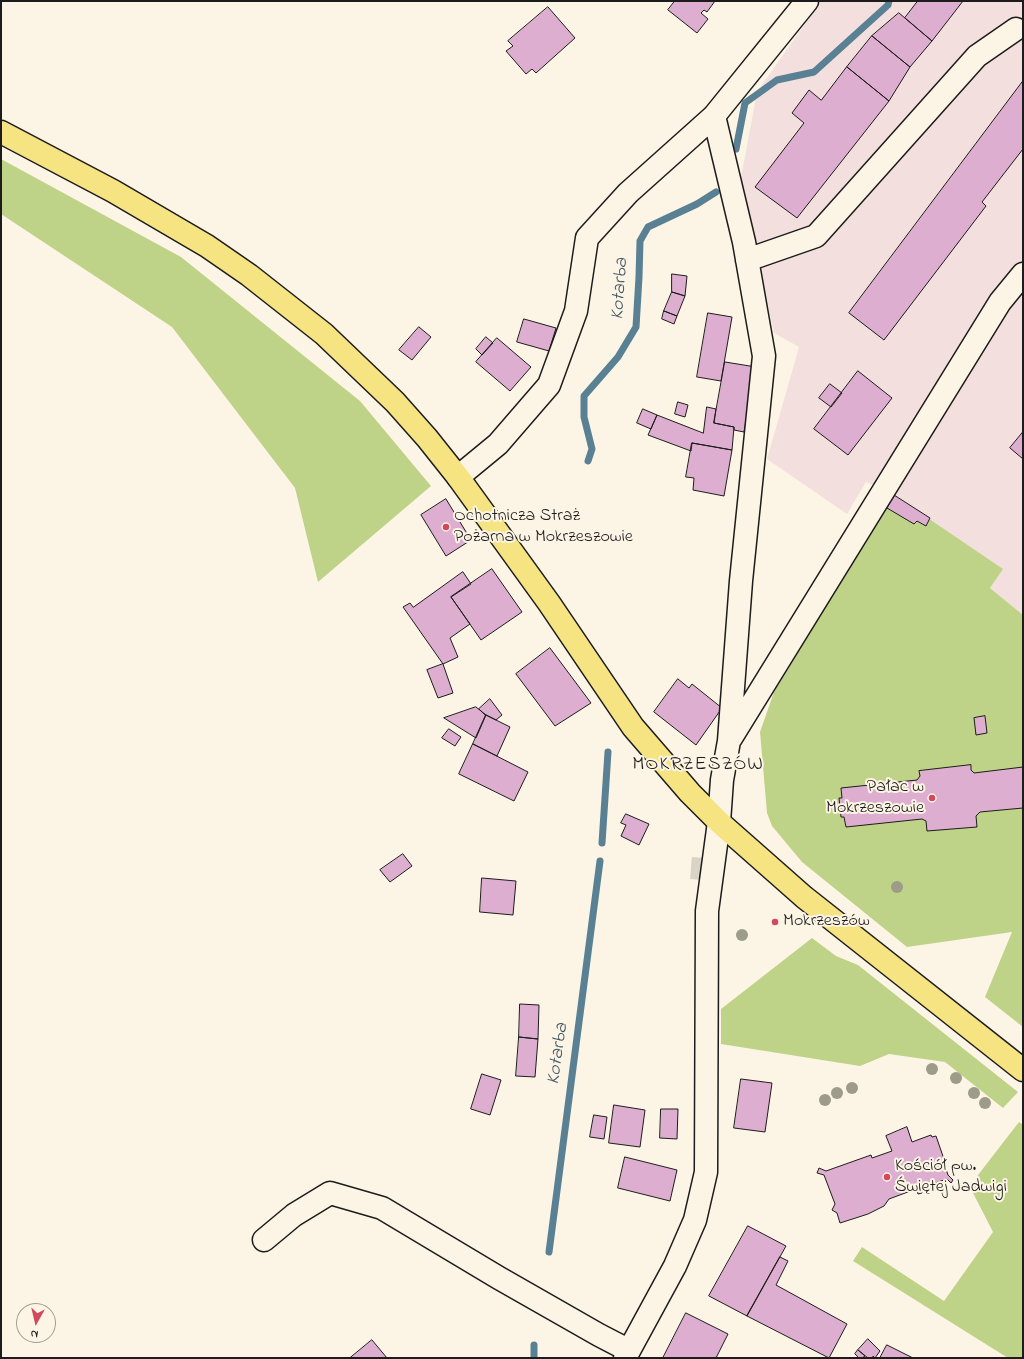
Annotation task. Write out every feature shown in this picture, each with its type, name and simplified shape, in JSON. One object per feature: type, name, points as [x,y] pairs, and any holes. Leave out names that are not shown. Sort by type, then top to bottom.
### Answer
[{"type":"main road","points":[[1,132],[113,191],[207,246],[249,275],[324,334],[394,402],[427,438],[458,477],[549,603],[633,727],[690,793],[719,822],[804,897],[1023,1070]]},
{"type":"street","points":[[458,477],[498,444],[549,385],[576,311],[587,238],[628,194],[714,116],[807,1]]},
{"type":"street","points":[[747,260],[816,236],[977,56],[1021,27]]},
{"type":"street","points":[[264,1240],[294,1215],[330,1193],[382,1208],[505,1282],[600,1335],[627,1354],[676,1266],[694,1220],[706,1172],[707,911],[719,822],[722,780],[729,741],[742,581],[764,356],[744,242],[714,116]]},
{"type":"street","points":[[729,741],[1000,302],[1023,274]]},
{"type":"shaded area","points":[[821,1],[1023,1],[1023,615],[990,588],[1002,569],[894,495],[866,482],[847,514],[767,459],[799,347],[774,333],[740,183],[757,92]]},
{"type":"green space","points":[[1,159],[181,257],[360,401],[431,486],[318,582],[295,488],[172,327],[1,214]]},
{"type":"green space","points":[[894,495],[1003,569],[990,588],[1023,615],[1023,1027],[985,997],[1012,932],[907,947],[802,862],[772,826],[767,813],[760,732],[774,692]]},
{"type":"green space","points":[[812,938],[836,956],[858,965],[1018,1092],[1003,1108],[945,1062],[889,1054],[860,1066],[721,1044],[721,1009]]},
{"type":"green space","points":[[1019,1122],[1023,1125],[1023,1358],[1008,1358],[853,1261],[862,1247],[944,1301],[993,1232],[973,1193],[978,1175]]},
{"type":"building","points":[[675,1],[715,1],[707,12],[704,10],[701,13],[708,19],[697,33],[668,10]]},
{"type":"building","points":[[918,1],[963,1],[932,41],[905,18]]},
{"type":"building","points":[[548,7],[575,38],[536,73],[532,69],[526,74],[506,51],[513,46],[508,41]]},
{"type":"building","points":[[899,13],[932,41],[910,67],[872,36]]},
{"type":"building","points":[[872,36],[910,67],[889,101],[847,67]]},
{"type":"building","points":[[847,67],[889,101],[797,218],[755,187],[804,123],[792,113],[809,90],[821,100]]},
{"type":"building","points":[[1023,81],[1023,149],[982,202],[986,206],[884,340],[849,313]]},
{"type":"building","points":[[672,274],[687,276],[685,296],[672,292]]},
{"type":"building","points":[[672,292],[685,296],[677,316],[664,311]]},
{"type":"building","points":[[664,311],[677,316],[674,324],[662,319]]},
{"type":"building","points":[[708,313],[732,317],[721,381],[697,377]]},
{"type":"building","points":[[524,319],[556,328],[549,351],[517,342]]},
{"type":"building","points":[[419,327],[431,337],[412,360],[399,350]]},
{"type":"building","points":[[486,337],[493,343],[482,355],[476,349]]},
{"type":"building","points":[[497,338],[531,367],[510,391],[476,362]]},
{"type":"building","points":[[725,362],[756,367],[744,432],[734,430],[734,427],[714,423]]},
{"type":"building","points":[[858,371],[892,398],[848,455],[814,429]]},
{"type":"building","points":[[830,384],[842,393],[831,407],[819,398]]},
{"type":"building","points":[[678,402],[688,405],[685,417],[675,414]]},
{"type":"building","points":[[707,407],[716,409],[714,423],[734,427],[732,450],[692,443],[691,451],[648,435],[657,415],[703,433]]},
{"type":"building","points":[[643,409],[657,415],[651,429],[637,423]]},
{"type":"building","points":[[1023,432],[1023,459],[1010,448]]},
{"type":"building","points":[[692,443],[732,450],[724,496],[693,490],[694,478],[686,477]]},
{"type":"building","points":[[894,495],[930,518],[926,526],[917,521],[914,524],[887,508]]},
{"type":"building","name":"Ochotnicza Straż Pożarna w Mokrzeszowie","points":[[446,499],[471,540],[446,556],[421,515]]},
{"type":"building","points":[[492,569],[522,612],[481,640],[451,597]]},
{"type":"building","points":[[463,572],[471,584],[451,597],[470,624],[450,638],[458,657],[443,664],[403,607],[410,603],[413,607]]},
{"type":"building","points":[[550,648],[591,703],[555,726],[516,674]]},
{"type":"building","points":[[443,664],[453,693],[438,698],[427,670]]},
{"type":"building","points":[[678,679],[689,688],[692,684],[722,708],[696,745],[654,712]]},
{"type":"building","points":[[490,699],[502,715],[496,720],[484,714],[479,709]]},
{"type":"building","points":[[476,707],[486,715],[476,738],[444,718]]},
{"type":"building","points":[[486,715],[510,727],[497,756],[473,744]]},
{"type":"building","points":[[985,716],[987,733],[976,735],[974,718]]},
{"type":"building","points":[[449,729],[461,737],[455,746],[442,738]]},
{"type":"building","points":[[473,744],[528,772],[514,801],[459,774]]},
{"type":"building","name":"Pałac w Mokrzeszowie","points":[[971,765],[971,770],[974,773],[1023,767],[1023,808],[980,812],[976,816],[977,827],[927,831],[926,821],[922,819],[846,827],[844,817],[841,817],[839,798],[842,798],[841,788],[917,780],[920,776],[919,771]]},
{"type":"building","points":[[626,814],[649,824],[639,845],[621,836],[626,825],[621,823]]},
{"type":"building","points":[[403,854],[412,866],[390,882],[380,870]]},
{"type":"building","points":[[482,878],[516,881],[513,915],[480,912]]},
{"type":"building","points":[[520,1004],[539,1005],[538,1039],[519,1037]]},
{"type":"building","points":[[519,1037],[538,1039],[535,1077],[516,1076]]},
{"type":"building","points":[[482,1074],[501,1080],[490,1115],[471,1109]]},
{"type":"building","points":[[741,1079],[772,1083],[765,1132],[734,1128]]},
{"type":"building","points":[[614,1105],[645,1110],[640,1147],[609,1143]]},
{"type":"building","points":[[661,1109],[678,1109],[677,1139],[660,1138]]},
{"type":"building","points":[[594,1115],[607,1117],[604,1139],[590,1137]]},
{"type":"building","name":"Kościół pw. Świętej Jadwigi","points":[[907,1127],[912,1142],[931,1135],[932,1137],[936,1136],[948,1175],[953,1180],[951,1183],[947,1179],[920,1188],[922,1193],[918,1194],[916,1189],[889,1199],[884,1206],[868,1214],[840,1223],[837,1213],[832,1210],[835,1204],[824,1175],[817,1173],[819,1168],[826,1171],[871,1155],[872,1158],[892,1151],[886,1136]]},
{"type":"building","points":[[625,1157],[677,1170],[670,1201],[618,1188]]},
{"type":"building","points":[[748,1226],[786,1246],[747,1316],[709,1296]]},
{"type":"building","points":[[780,1257],[788,1261],[776,1285],[847,1324],[829,1358],[747,1316]]},
{"type":"building","points":[[686,1313],[728,1334],[716,1358],[663,1358]]},
{"type":"building","points":[[868,1339],[880,1351],[875,1358],[873,1356],[873,1358],[868,1358],[858,1350]]},
{"type":"building","points":[[372,1340],[387,1358],[350,1358]]},
{"type":"building","points":[[887,1345],[913,1358],[880,1358]]},
{"type":"building","points":[[858,1350],[865,1356],[859,1358],[855,1354]]},
{"type":"waterway","name":"Kotarba","points":[[736,149],[745,103],[777,80],[814,72],[888,5],[889,1]]},
{"type":"waterway","name":"Kotarba","points":[[588,461],[592,449],[584,417],[584,396],[618,357],[636,327],[640,241],[648,227],[697,204],[716,192]]},
{"type":"waterway","name":"Kotarba","points":[[602,843],[608,752]]},
{"type":"waterway","name":"Kotarba","points":[[549,1252],[600,861]]},
{"type":"waterway","name":"Kotarba","points":[[534,1345],[534,1358]]},
{"type":"tunnel","points":[[691,868],[716,870]]},
{"type":"place","name":"Ochotnicza Straż Pożarna w Mokrzeszowie","points":[[446,527]]},
{"type":"place","name":"Pałac w Mokrzeszowie","points":[[932,798]]},
{"type":"place","name":"Mokrzeszów","points":[[775,922]]},
{"type":"place","name":"Kościół pw. Świętej Jadwigi","points":[[887,1177]]},
{"type":"district","name":"MOKRZESZÓW","points":[[698,766]]}]
